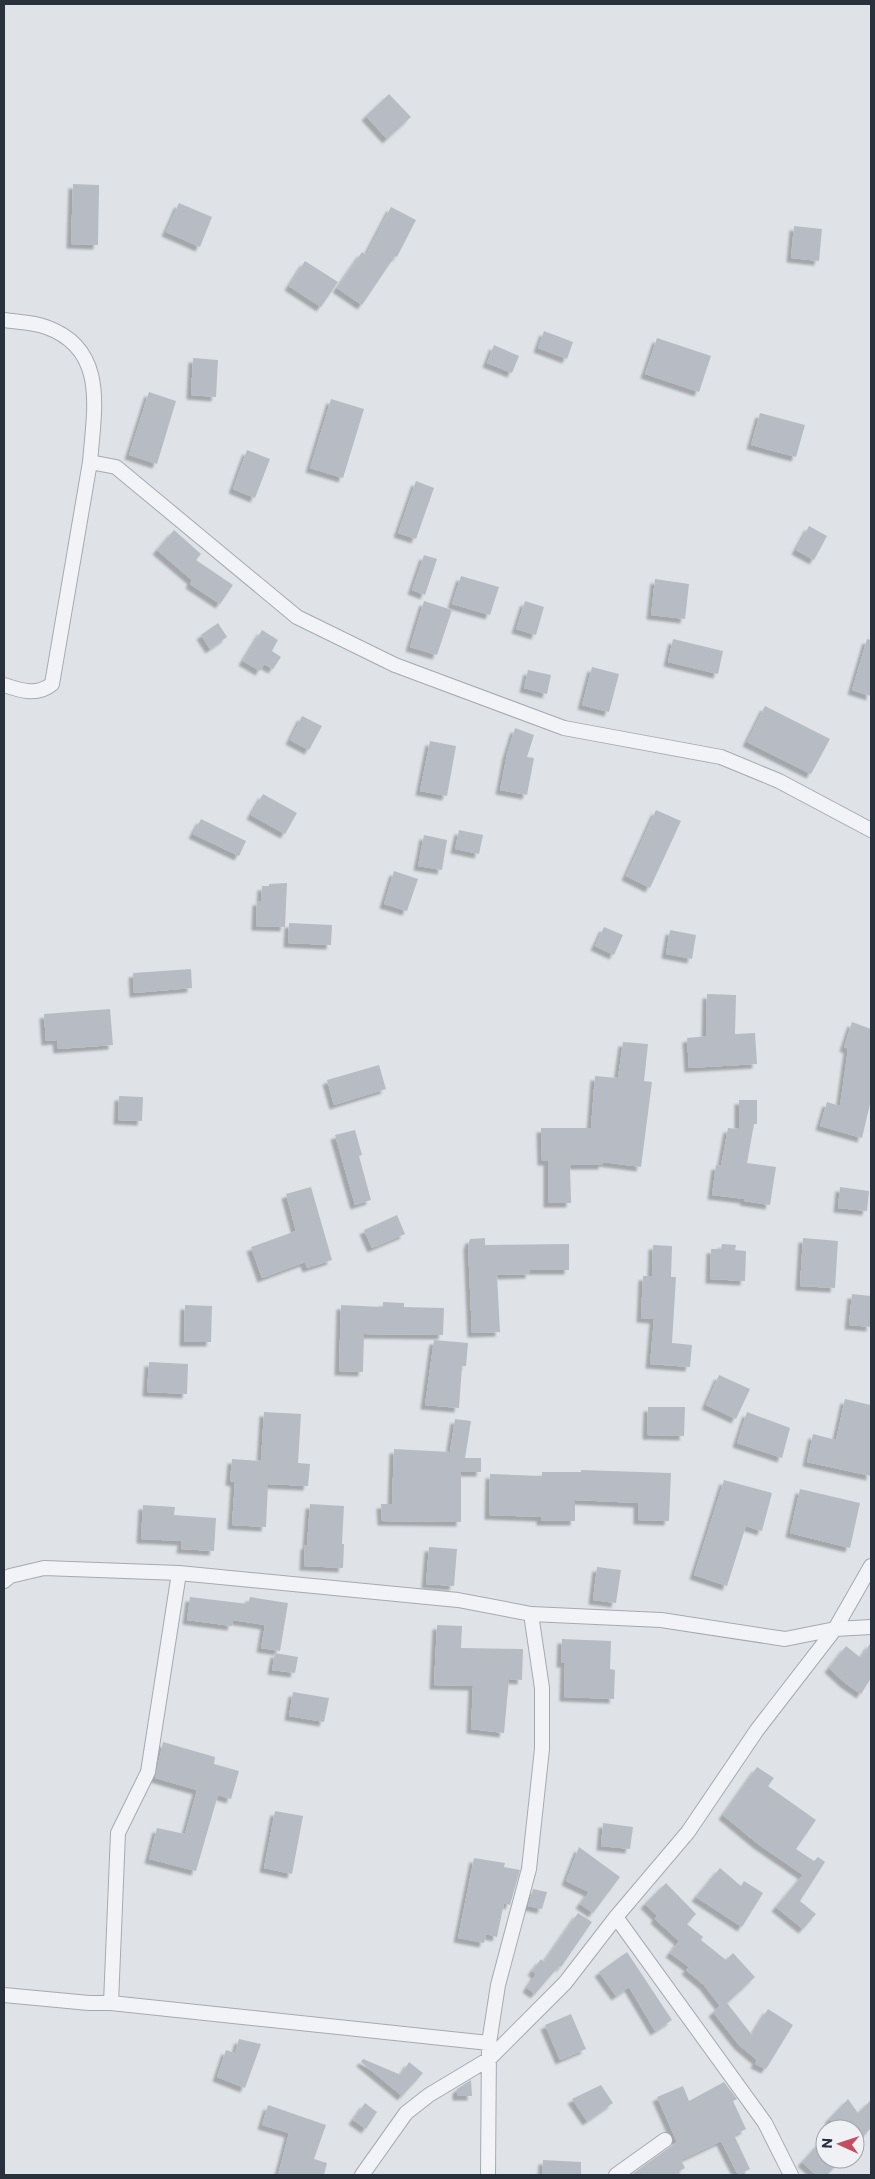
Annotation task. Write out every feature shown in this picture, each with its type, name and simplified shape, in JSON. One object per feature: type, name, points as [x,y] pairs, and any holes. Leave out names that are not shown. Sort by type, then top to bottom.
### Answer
[{"type":"street","points":[[4,320],[45,326],[70,338],[84,354],[92,377],[95,407],[90,462],[52,684],[44,690],[32,692],[4,685]]},
{"type":"street","points":[[90,462],[116,467],[297,617],[395,665],[564,728],[721,758],[779,781],[871,830]]},
{"type":"street","points":[[362,2175],[382,2144],[406,2113],[429,2095],[489,2059],[565,1982],[616,1917],[688,1832],[757,1730],[836,1629],[871,1566]]},
{"type":"street","points":[[4,1581],[10,1576],[44,1568],[178,1573],[458,1600],[531,1614],[661,1620],[784,1639],[836,1629],[871,1626]]},
{"type":"street","points":[[111,2003],[118,1833],[148,1772],[178,1573]]},
{"type":"street","points":[[488,2175],[489,2043],[498,1985],[529,1869],[542,1749],[542,1688],[531,1614]]},
{"type":"street","points":[[616,1917],[765,2123],[791,2175]]},
{"type":"street","points":[[4,1995],[89,2003],[111,2003],[489,2043]]},
{"type":"street","points":[[616,2175],[665,2140]]},
{"type":"building","points":[[389,94],[411,117],[387,139],[366,116]]},
{"type":"building","points":[[73,184],[99,185],[98,245],[71,244]]},
{"type":"building","points":[[179,203],[212,217],[200,247],[166,232]]},
{"type":"building","points":[[391,207],[416,220],[397,257],[395,256],[362,305],[337,288],[362,252],[366,255]]},
{"type":"building","points":[[794,226],[822,229],[819,261],[791,258]]},
{"type":"building","points":[[305,261],[338,282],[321,307],[289,286]]},
{"type":"building","points":[[544,331],[573,342],[567,359],[538,348]]},
{"type":"building","points":[[657,338],[711,356],[699,392],[645,374]]},
{"type":"building","points":[[494,345],[519,356],[512,373],[487,363]]},
{"type":"building","points":[[193,358],[218,360],[216,397],[191,395]]},
{"type":"building","points":[[149,392],[176,401],[157,464],[129,455]]},
{"type":"building","points":[[331,399],[364,409],[343,478],[310,468]]},
{"type":"building","points":[[760,413],[805,425],[796,457],[751,445]]},
{"type":"building","points":[[247,450],[270,459],[255,498],[233,489]]},
{"type":"building","points":[[416,481],[434,488],[416,539],[398,533]]},
{"type":"building","points":[[809,526],[827,536],[814,560],[796,550]]},
{"type":"building","points":[[174,530],[201,554],[196,560],[233,585],[220,604],[190,584],[192,580],[157,550]]},
{"type":"building","points":[[424,555],[437,559],[425,595],[412,590]]},
{"type":"building","points":[[461,576],[499,587],[490,615],[452,604]]},
{"type":"building","points":[[655,579],[689,584],[685,619],[651,615]]},
{"type":"building","points":[[424,601],[452,610],[437,655],[410,647]]},
{"type":"building","points":[[525,601],[544,607],[536,635],[516,629]]},
{"type":"building","points":[[218,623],[227,637],[210,649],[201,635]]},
{"type":"building","points":[[262,630],[278,640],[272,651],[281,657],[273,669],[264,664],[260,671],[243,661]]},
{"type":"building","points":[[673,639],[723,651],[718,674],[668,662]]},
{"type":"building","points":[[867,639],[871,640],[871,696],[852,690]]},
{"type":"building","points":[[592,667],[619,674],[609,712],[582,705]]},
{"type":"building","points":[[528,670],[551,675],[547,694],[524,688]]},
{"type":"building","points":[[765,706],[830,739],[811,774],[747,742]]},
{"type":"building","points":[[302,716],[322,726],[309,750],[290,740]]},
{"type":"building","points":[[515,728],[534,735],[527,757],[534,758],[527,795],[500,790],[507,754]]},
{"type":"building","points":[[430,741],[456,746],[447,796],[420,791]]},
{"type":"building","points":[[263,794],[297,813],[285,834],[251,815]]},
{"type":"building","points":[[656,810],[681,821],[650,888],[626,876]]},
{"type":"building","points":[[201,819],[246,841],[239,856],[193,834]]},
{"type":"building","points":[[459,830],[483,835],[479,854],[455,849]]},
{"type":"building","points":[[424,835],[447,840],[442,870],[418,866]]},
{"type":"building","points":[[394,871],[418,879],[407,911],[384,904]]},
{"type":"building","points":[[287,883],[285,927],[256,926],[257,901],[261,901],[262,886]]},
{"type":"building","points":[[289,923],[332,925],[331,945],[288,943]]},
{"type":"building","points":[[604,927],[623,935],[614,955],[595,946]]},
{"type":"building","points":[[670,930],[696,935],[692,959],[666,954]]},
{"type":"building","points":[[191,969],[192,988],[134,993],[133,973]]},
{"type":"building","points":[[707,994],[736,995],[735,1034],[755,1033],[757,1064],[689,1068],[687,1038],[706,1036]]},
{"type":"building","points":[[110,1009],[113,1045],[58,1049],[57,1040],[46,1041],[44,1014]]},
{"type":"building","points":[[852,1022],[871,1029],[871,1100],[862,1138],[820,1126],[827,1102],[840,1106],[848,1049],[844,1047]]},
{"type":"building","points":[[623,1042],[648,1044],[644,1081],[652,1082],[641,1167],[603,1162],[603,1165],[570,1165],[571,1203],[548,1203],[548,1161],[542,1161],[541,1128],[591,1128],[595,1076],[618,1078]]},
{"type":"building","points":[[379,1065],[386,1089],[334,1105],[327,1080]]},
{"type":"building","points":[[119,1096],[143,1097],[142,1121],[118,1120]]},
{"type":"building","points":[[739,1100],[757,1100],[757,1124],[754,1124],[747,1163],[776,1167],[770,1205],[744,1201],[745,1199],[712,1195],[716,1165],[721,1166],[728,1128],[739,1129]]},
{"type":"building","points":[[355,1130],[362,1155],[359,1156],[371,1200],[355,1205],[335,1135]]},
{"type":"building","points":[[311,1187],[332,1260],[307,1268],[305,1262],[262,1278],[251,1247],[296,1231],[286,1194]]},
{"type":"building","points":[[840,1187],[869,1191],[867,1211],[838,1208]]},
{"type":"building","points":[[397,1215],[405,1234],[372,1248],[364,1230]]},
{"type":"building","points":[[485,1238],[485,1245],[569,1244],[569,1270],[530,1270],[530,1274],[497,1275],[500,1332],[472,1333],[468,1245],[470,1239]]},
{"type":"building","points":[[803,1238],[838,1241],[835,1288],[800,1286]]},
{"type":"building","points":[[722,1244],[736,1245],[735,1250],[746,1251],[745,1281],[710,1279],[711,1249],[721,1249]]},
{"type":"building","points":[[653,1245],[672,1246],[671,1277],[676,1277],[672,1343],[692,1345],[690,1367],[650,1364],[654,1319],[641,1318],[643,1276],[652,1276]]},
{"type":"building","points":[[852,1294],[871,1296],[871,1327],[849,1325]]},
{"type":"building","points":[[383,1302],[404,1303],[404,1307],[444,1308],[443,1335],[364,1334],[363,1372],[339,1371],[341,1305],[383,1307]]},
{"type":"building","points":[[185,1305],[212,1306],[211,1342],[184,1342]]},
{"type":"building","points":[[434,1340],[468,1343],[466,1366],[462,1366],[459,1408],[425,1405]]},
{"type":"building","points":[[149,1362],[188,1364],[187,1394],[147,1392]]},
{"type":"building","points":[[719,1375],[750,1389],[736,1419],[706,1405]]},
{"type":"building","points":[[845,1399],[871,1405],[871,1476],[807,1462],[813,1434],[836,1440]]},
{"type":"building","points":[[648,1407],[685,1407],[684,1436],[647,1435]]},
{"type":"building","points":[[264,1412],[301,1414],[298,1463],[310,1464],[308,1486],[268,1484],[266,1527],[232,1525],[235,1482],[230,1481],[232,1459],[261,1461]]},
{"type":"building","points":[[747,1412],[790,1428],[782,1458],[737,1443]]},
{"type":"building","points":[[455,1419],[471,1421],[465,1458],[481,1458],[481,1472],[461,1472],[461,1522],[382,1521],[381,1504],[392,1504],[394,1449],[450,1452]]},
{"type":"building","points":[[581,1470],[671,1473],[669,1521],[638,1520],[638,1503],[575,1500],[575,1521],[541,1521],[541,1517],[489,1515],[490,1474],[542,1476],[542,1472],[581,1472]]},
{"type":"building","points":[[724,1480],[772,1493],[762,1531],[746,1526],[727,1586],[694,1575]]},
{"type":"building","points":[[800,1489],[860,1503],[850,1548],[790,1533]]},
{"type":"building","points":[[310,1504],[344,1506],[343,1568],[304,1566]]},
{"type":"building","points":[[143,1505],[175,1507],[174,1515],[216,1518],[214,1551],[181,1549],[182,1541],[141,1539]]},
{"type":"building","points":[[429,1547],[457,1549],[454,1586],[426,1584]]},
{"type":"building","points":[[597,1567],[621,1570],[616,1603],[593,1600]]},
{"type":"building","points":[[190,1597],[248,1604],[250,1597],[288,1603],[280,1651],[261,1648],[265,1625],[233,1620],[232,1626],[187,1620]]},
{"type":"building","points":[[437,1625],[462,1626],[461,1648],[523,1649],[522,1680],[509,1679],[504,1733],[471,1729],[473,1686],[434,1685]]},
{"type":"building","points":[[562,1639],[611,1641],[610,1669],[615,1670],[614,1699],[564,1697],[565,1663],[561,1663]]},
{"type":"building","points":[[871,1642],[871,1678],[861,1694],[845,1683],[829,1668],[846,1646],[861,1658]]},
{"type":"building","points":[[275,1653],[298,1657],[295,1673],[272,1670]]},
{"type":"building","points":[[293,1692],[329,1698],[324,1722],[289,1716]]},
{"type":"building","points":[[163,1742],[215,1757],[214,1764],[239,1771],[231,1799],[218,1795],[196,1871],[149,1859],[157,1828],[185,1834],[197,1790],[155,1778]]},
{"type":"building","points":[[757,1767],[774,1778],[768,1786],[816,1820],[796,1849],[814,1861],[818,1857],[825,1862],[800,1901],[816,1914],[803,1929],[776,1907],[803,1875],[758,1844],[723,1815]]},
{"type":"building","points":[[275,1811],[303,1816],[292,1874],[264,1868]]},
{"type":"building","points":[[603,1823],[633,1827],[630,1849],[601,1846]]},
{"type":"building","points":[[579,1847],[620,1877],[593,1913],[580,1904],[589,1892],[566,1881]]},
{"type":"building","points":[[474,1858],[505,1863],[504,1867],[520,1870],[510,1905],[504,1903],[497,1937],[486,1934],[484,1943],[458,1938]]},
{"type":"building","points":[[720,1868],[741,1886],[744,1881],[763,1893],[742,1927],[696,1897]]},
{"type":"building","points":[[666,1883],[696,1914],[687,1924],[703,1937],[701,1940],[726,1960],[733,1953],[755,1977],[727,2003],[752,2035],[768,2009],[793,2025],[766,2069],[755,2064],[757,2060],[739,2045],[713,2012],[720,2006],[704,1985],[686,1970],[689,1967],[670,1953],[679,1941],[655,1919],[657,1916],[645,1904]]},
{"type":"building","points":[[533,1889],[547,1892],[542,1909],[528,1906]]},
{"type":"building","points":[[578,1913],[592,1922],[561,1967],[559,1966],[535,1994],[527,1988],[536,1974],[532,1971],[541,1959],[544,1962]]},
{"type":"building","points":[[627,1952],[672,2020],[655,2031],[629,1987],[616,1996],[599,1972]]},
{"type":"building","points":[[571,2014],[586,2049],[560,2060],[545,2025]]},
{"type":"building","points":[[239,2039],[261,2044],[245,2088],[217,2077],[226,2050],[235,2053]]},
{"type":"building","points":[[363,2059],[401,2075],[409,2062],[423,2073],[402,2096],[361,2062]]},
{"type":"building","points":[[471,2080],[472,2096],[457,2096],[457,2089]]},
{"type":"building","points":[[724,2082],[737,2099],[733,2101],[746,2129],[734,2135],[750,2169],[738,2175],[721,2141],[681,2160],[685,2168],[673,2175],[631,2175],[677,2142],[657,2097],[683,2086],[689,2101]]},
{"type":"building","points":[[601,2085],[613,2103],[587,2121],[572,2099]]},
{"type":"building","points":[[848,2099],[858,2113],[871,2100],[871,2128],[865,2135],[865,2119],[829,2119]]},
{"type":"building","points":[[365,2103],[377,2112],[366,2129],[353,2120]]},
{"type":"building","points":[[268,2105],[326,2125],[314,2159],[327,2163],[324,2175],[278,2175],[289,2133],[262,2125]]},
{"type":"building","points":[[815,2148],[815,2169],[833,2169],[827,2175],[816,2175],[802,2162]]},
{"type":"building","points":[[543,2160],[581,2162],[581,2175],[542,2175]]}]
